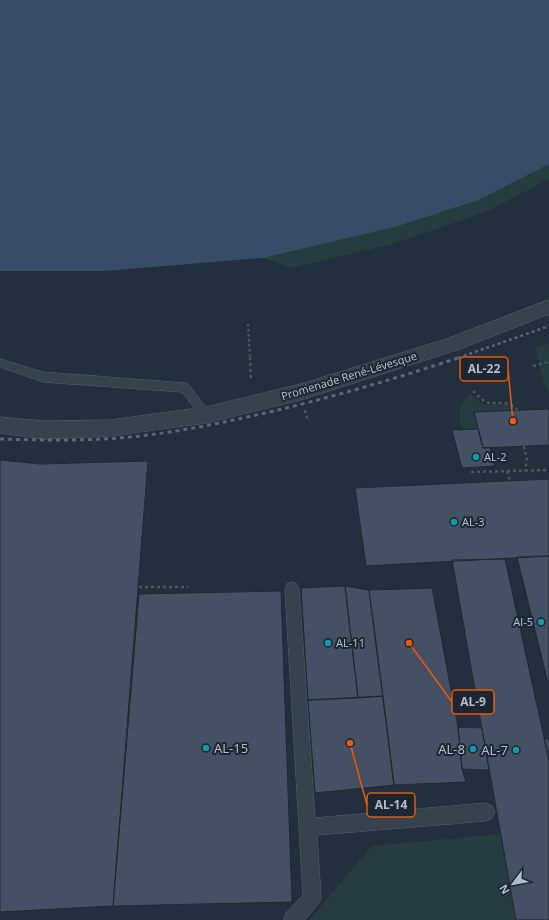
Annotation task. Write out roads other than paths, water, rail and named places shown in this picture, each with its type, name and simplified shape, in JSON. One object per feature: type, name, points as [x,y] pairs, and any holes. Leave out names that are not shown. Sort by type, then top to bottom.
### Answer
[{"type":"street","name":"Promenade René-Lévesque","points":[[0,425],[44,430],[110,428],[206,414],[301,392],[453,344],[549,308]]},
{"type":"lane","points":[[0,363],[43,377],[185,388],[206,414]]},
{"type":"lane","points":[[292,590],[312,898],[294,920]]},
{"type":"lane","points":[[307,827],[486,812]]},
{"type":"water","points":[[0,0],[549,0],[549,164],[479,200],[395,227],[263,258],[105,271],[0,271]]},
{"type":"railway","points":[[459,358],[549,326]]},
{"type":"railway","points":[[0,439],[103,439],[158,434],[199,427],[278,410],[324,398],[393,379],[459,358]]},
{"type":"place","name":"AL-22","points":[[513,421]]},
{"type":"place","name":"AL-2","points":[[476,457]]},
{"type":"place","name":"AL-3","points":[[454,522]]},
{"type":"place","name":"Al-5","points":[[541,622]]},
{"type":"place","name":"AL-11","points":[[328,643]]},
{"type":"place","name":"AL-9","points":[[409,643]]},
{"type":"place","name":"AL-14","points":[[350,743]]},
{"type":"place","name":"AL-15","points":[[206,748]]},
{"type":"place","name":"AL-8","points":[[473,749]]},
{"type":"place","name":"AL-7","points":[[516,750]]}]
